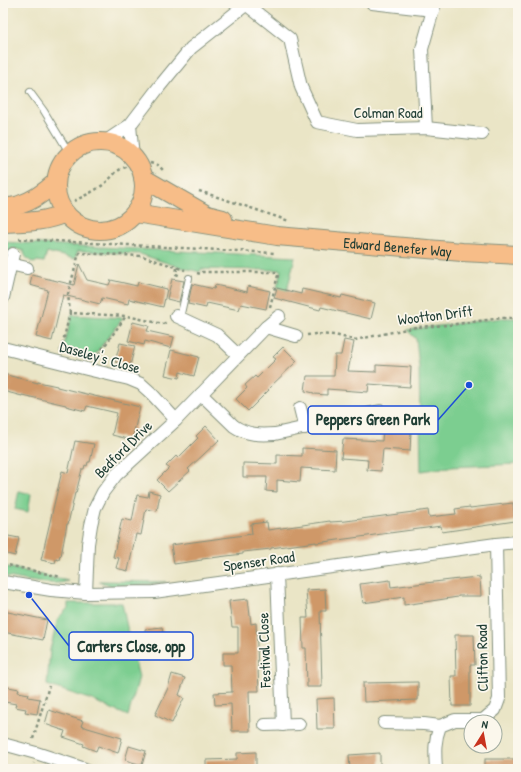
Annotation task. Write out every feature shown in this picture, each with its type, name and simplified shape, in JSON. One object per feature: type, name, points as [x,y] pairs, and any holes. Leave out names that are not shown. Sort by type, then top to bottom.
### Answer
[{"type":"main road","name":"Edward Benefer Way","points":[[62,208],[57,197],[56,182],[57,175],[62,164],[70,154],[80,147],[91,143],[103,142],[125,150],[138,167],[207,215],[279,244]]},
{"type":"main road","points":[[3,223],[55,218],[62,208],[75,223],[87,228],[100,230],[114,228],[126,222],[135,213],[141,201],[144,190],[138,167]]},
{"type":"main road","points":[[3,208],[19,205],[36,198],[56,182]]},
{"type":"main road","name":"Edward Benefer Way","points":[[135,213],[279,244],[518,255]]},
{"type":"street","points":[[372,3],[434,7],[422,49],[426,128]]},
{"type":"street","points":[[103,142],[130,125],[191,48],[247,4]]},
{"type":"street","name":"Colman Road","points":[[247,4],[290,39],[301,87],[317,122],[357,130],[426,128],[482,134]]},
{"type":"street","points":[[130,125],[138,167]]},
{"type":"street","points":[[3,298],[11,259],[27,268]]},
{"type":"street","name":"Bedford Drive","points":[[86,593],[88,544],[91,525],[95,508],[103,492],[116,475],[176,420],[238,355],[279,316]]},
{"type":"street","points":[[178,317],[217,335],[238,355]]},
{"type":"street","points":[[266,327],[296,336]]},
{"type":"street","name":"Daseley's Close","points":[[3,348],[129,379],[141,384],[176,420]]},
{"type":"street","points":[[201,394],[240,430],[263,435],[305,428],[380,411]]},
{"type":"street","points":[[300,408],[305,428]]},
{"type":"street","name":"Spenser Road","points":[[3,582],[51,590],[86,593],[154,592],[518,542]]},
{"type":"street","name":"Clifton Road","points":[[384,723],[440,726],[455,720],[483,720],[495,710],[499,699],[496,544]]},
{"type":"street","name":"Festival Close","points":[[277,574],[283,725]]},
{"type":"street","points":[[265,725],[299,724]]},
{"type":"street","points":[[436,769],[436,737],[440,726]]},
{"type":"street","points":[[3,744],[85,769]]},
{"type":"lane","points":[[30,92],[44,111],[70,154]]},
{"type":"lane","points":[[178,317],[189,275]]},
{"type":"path","points":[[62,208],[103,185],[122,168],[138,167],[144,162],[158,165],[168,175]]},
{"type":"path","points":[[193,190],[294,223]]},
{"type":"path","points":[[19,239],[279,244]]},
{"type":"path","points":[[58,362],[70,313],[68,294],[79,253],[142,256],[177,268],[189,275]]},
{"type":"path","points":[[195,273],[276,272],[278,275],[266,327]]},
{"type":"path","points":[[70,313],[127,316],[163,324],[178,317]]},
{"type":"path","points":[[87,369],[127,316]]},
{"type":"path","name":"Wootton Drift","points":[[296,336],[316,334],[335,335],[355,340],[416,326],[449,325],[502,318],[518,318]]},
{"type":"path","points":[[3,564],[63,578]]},
{"type":"path","points":[[28,751],[32,743],[48,686]]},
{"type":"green space","points":[[3,242],[295,257],[287,291],[277,288],[281,270],[201,269],[200,272],[140,254],[78,251],[75,259],[47,252],[44,262],[37,261],[35,263],[25,256],[24,251],[12,248],[9,261],[3,259]]},
{"type":"green space","points":[[72,315],[123,318],[91,360],[62,353]]},
{"type":"green space","points":[[502,318],[518,318],[518,464],[449,467],[421,471],[419,367],[416,339],[407,330]]},
{"type":"green space","points":[[19,491],[31,494],[28,512],[15,509]]},
{"type":"green space","points":[[3,566],[68,581],[62,583],[45,583],[3,576]]},
{"type":"green space","points":[[99,581],[166,582],[143,585],[110,586]]},
{"type":"green space","points":[[68,603],[122,603],[139,677],[128,716],[92,700],[47,685],[50,650],[58,618],[68,608]]},
{"type":"building","points":[[79,264],[87,280],[109,285],[111,280],[137,286],[138,282],[167,289],[163,307],[129,299],[128,304],[102,298],[100,304],[63,295],[52,341],[36,337],[48,290],[30,285],[32,275],[74,285]]},
{"type":"building","points":[[172,279],[184,281],[179,302],[167,299]]},
{"type":"building","points":[[192,284],[214,289],[215,285],[247,292],[248,286],[270,291],[266,309],[241,304],[239,310],[207,303],[206,308],[188,304]]},
{"type":"building","points":[[277,288],[301,294],[302,289],[341,298],[342,295],[375,303],[371,319],[321,307],[320,310],[274,298]]},
{"type":"building","points":[[133,322],[149,326],[147,331],[174,337],[171,348],[145,341],[144,345],[128,341]]},
{"type":"building","points":[[344,340],[354,342],[348,371],[376,372],[376,365],[411,367],[410,387],[369,384],[368,392],[327,389],[327,395],[314,394],[305,391],[307,376],[334,376],[335,355],[341,355]]},
{"type":"building","points":[[120,343],[135,346],[130,366],[115,362]]},
{"type":"building","points":[[283,347],[297,361],[248,411],[236,399],[247,388],[245,385],[255,376],[257,378],[276,359],[273,357]]},
{"type":"building","points":[[171,350],[199,357],[194,376],[180,372],[179,378],[165,375]]},
{"type":"building","points":[[3,374],[140,407],[132,440],[112,435],[117,413],[87,406],[85,411],[66,405],[3,391]]},
{"type":"building","points":[[206,426],[219,440],[188,469],[190,471],[168,491],[157,480],[169,468],[166,466],[176,456],[178,458],[198,438],[196,436]]},
{"type":"building","points":[[383,430],[411,431],[410,451],[383,449],[381,471],[367,470],[368,460],[341,458],[343,439],[382,441]]},
{"type":"building","points":[[75,441],[94,444],[90,462],[88,462],[87,466],[85,465],[84,469],[82,469],[59,560],[56,559],[55,563],[41,560],[62,471],[68,473]]},
{"type":"building","points":[[302,448],[336,450],[335,470],[301,468],[300,482],[277,480],[277,492],[266,491],[267,477],[243,477],[243,463],[277,464],[277,455],[302,456]]},
{"type":"building","points":[[149,491],[160,494],[157,511],[146,509],[141,535],[136,534],[128,571],[116,568],[119,558],[113,557],[122,519],[132,521],[137,495],[148,497]]},
{"type":"building","points":[[513,503],[515,521],[442,532],[441,526],[271,548],[243,552],[243,554],[174,564],[171,545],[252,534],[251,524],[267,522],[268,530],[330,521],[346,521],[428,510],[429,517],[456,514],[455,509]]},
{"type":"building","points":[[3,535],[19,538],[15,556],[3,553]]},
{"type":"building","points":[[480,577],[481,596],[458,596],[404,605],[404,597],[363,603],[360,584],[390,580],[391,587]]},
{"type":"building","points":[[325,589],[326,611],[320,611],[322,687],[307,687],[306,648],[303,648],[302,618],[308,618],[306,590]]},
{"type":"building","points":[[248,599],[251,624],[256,623],[259,691],[249,691],[250,731],[232,731],[231,704],[215,705],[214,693],[232,692],[231,665],[223,665],[223,653],[238,653],[238,627],[232,627],[229,601]]},
{"type":"building","points":[[3,611],[47,620],[43,640],[3,632]]},
{"type":"building","points":[[162,627],[164,642],[146,644],[145,629]]},
{"type":"building","points":[[455,635],[474,635],[475,665],[470,665],[470,706],[452,706],[451,676],[456,676]]},
{"type":"building","points":[[172,674],[185,678],[179,695],[184,698],[172,723],[155,715],[168,688]]},
{"type":"building","points":[[418,682],[418,700],[364,702],[363,683]]},
{"type":"building","points":[[3,686],[19,689],[18,692],[29,694],[28,697],[40,699],[37,714],[25,712],[26,709],[15,707],[16,704],[5,702],[6,698],[3,697]]},
{"type":"building","points":[[334,698],[335,729],[317,729],[316,699]]},
{"type":"building","points":[[49,710],[83,721],[81,726],[122,738],[118,753],[98,746],[96,751],[83,746],[84,744],[63,737],[65,731],[45,724]]},
{"type":"building","points":[[129,746],[146,751],[142,765],[125,760]]},
{"type":"building","points":[[256,752],[256,769],[206,769],[206,760],[237,759],[237,753]]},
{"type":"building","points":[[380,753],[380,769],[350,769],[349,755]]},
{"type":"building","points":[[485,759],[517,759],[517,769],[485,769]]},
{"type":"place","name":"Peppers Green Park","points":[[469,385]]},
{"type":"place","name":"Carters Close, opp","points":[[29,595]]}]
